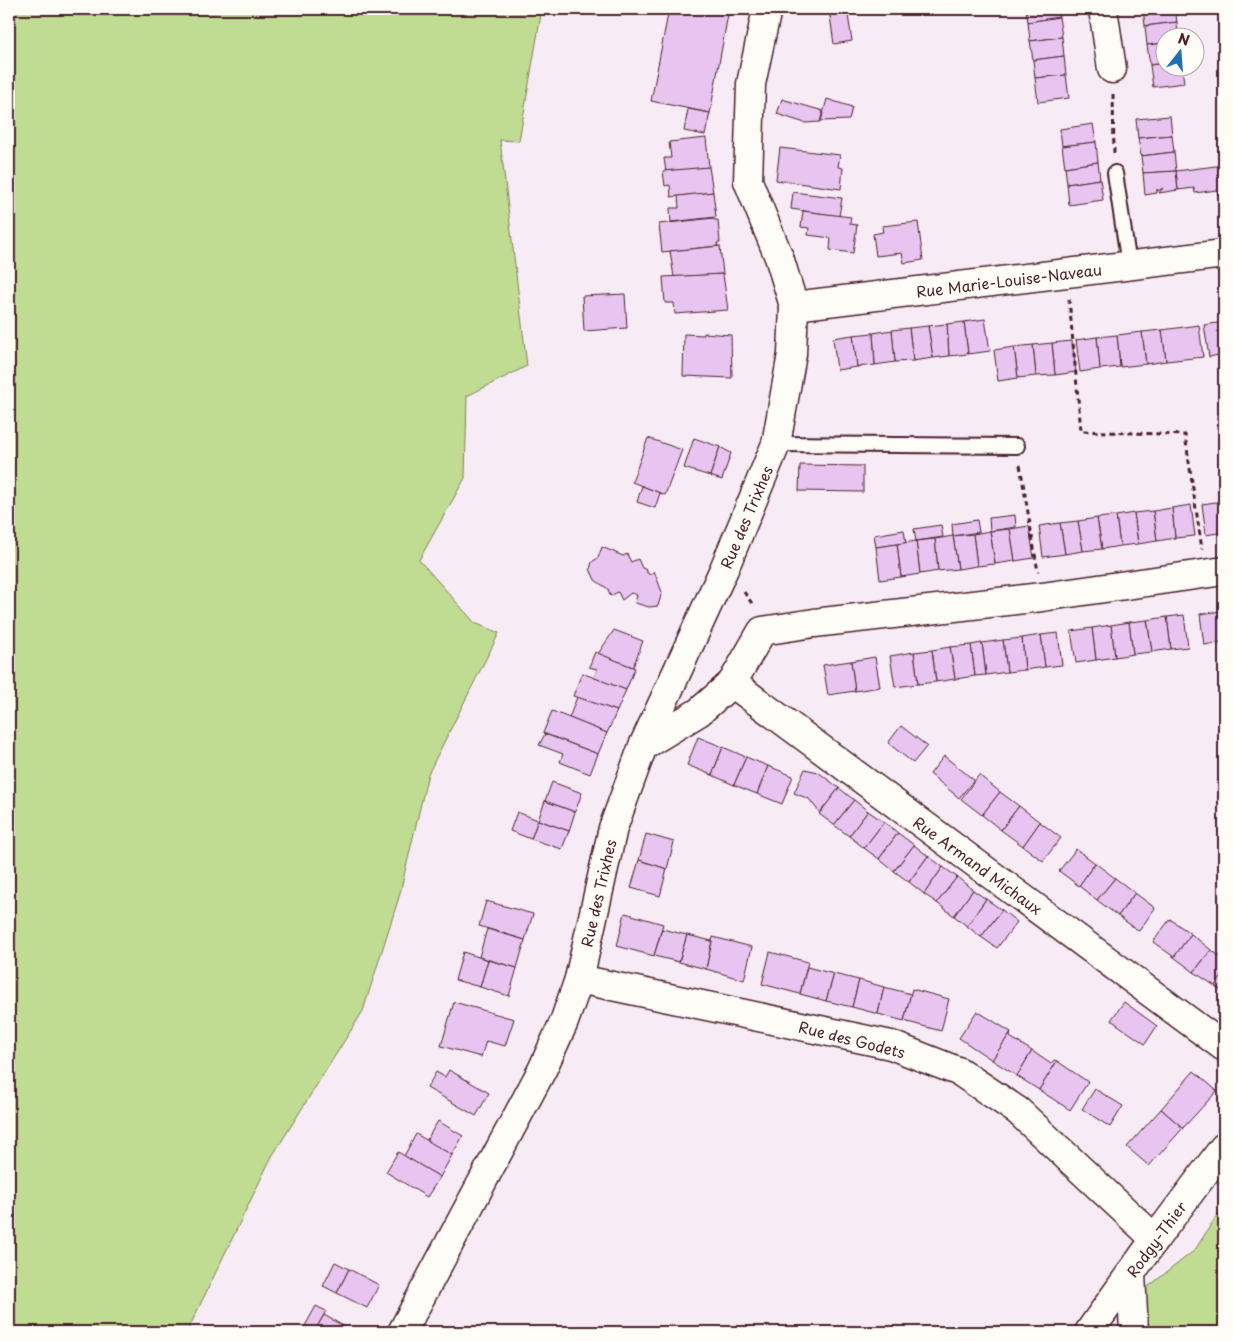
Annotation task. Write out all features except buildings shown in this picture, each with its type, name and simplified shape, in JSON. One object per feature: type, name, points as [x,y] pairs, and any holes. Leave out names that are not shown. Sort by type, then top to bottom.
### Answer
[{"type":"street","name":"Rue des Trixhes","points":[[402,1332],[542,1070],[564,1022],[579,979],[613,828],[643,746],[724,569],[776,444],[792,354],[794,306],[780,257],[748,181],[751,84],[767,9]]},
{"type":"street","points":[[1104,9],[1112,69]]},
{"type":"street","name":"Rue Marie-Louise-Naveau","points":[[794,306],[1224,254]]},
{"type":"street","points":[[643,746],[699,712],[732,683],[762,632],[814,623],[1042,597],[1215,572]]},
{"type":"street","name":"Rue Armand Michaux","points":[[732,683],[1224,1047]]},
{"type":"street","name":"Rue des Godets","points":[[579,979],[892,1045],[960,1072],[1018,1112],[1155,1239]]},
{"type":"street","name":"Rodgy-Thier","points":[[1089,1332],[1155,1239],[1224,1147]]},
{"type":"street","points":[[1131,1274],[1134,1332]]},
{"type":"lane","points":[[1115,173],[1129,265]]},
{"type":"lane","points":[[776,444],[1017,446]]},
{"type":"path","points":[[1112,69],[1115,173]]},
{"type":"path","points":[[1067,273],[1081,431],[1185,435],[1215,572]]},
{"type":"path","points":[[1017,446],[1042,597]]},
{"type":"path","points":[[724,569],[733,577],[754,606],[762,632]]},
{"type":"green space","points":[[9,9],[542,9],[519,141],[500,140],[527,366],[467,396],[465,478],[419,560],[475,623],[499,633],[428,774],[399,897],[363,1011],[271,1158],[187,1332],[9,1332]]},
{"type":"green space","points":[[1224,1204],[1224,1332],[1136,1332],[1140,1293],[1195,1250]]}]
